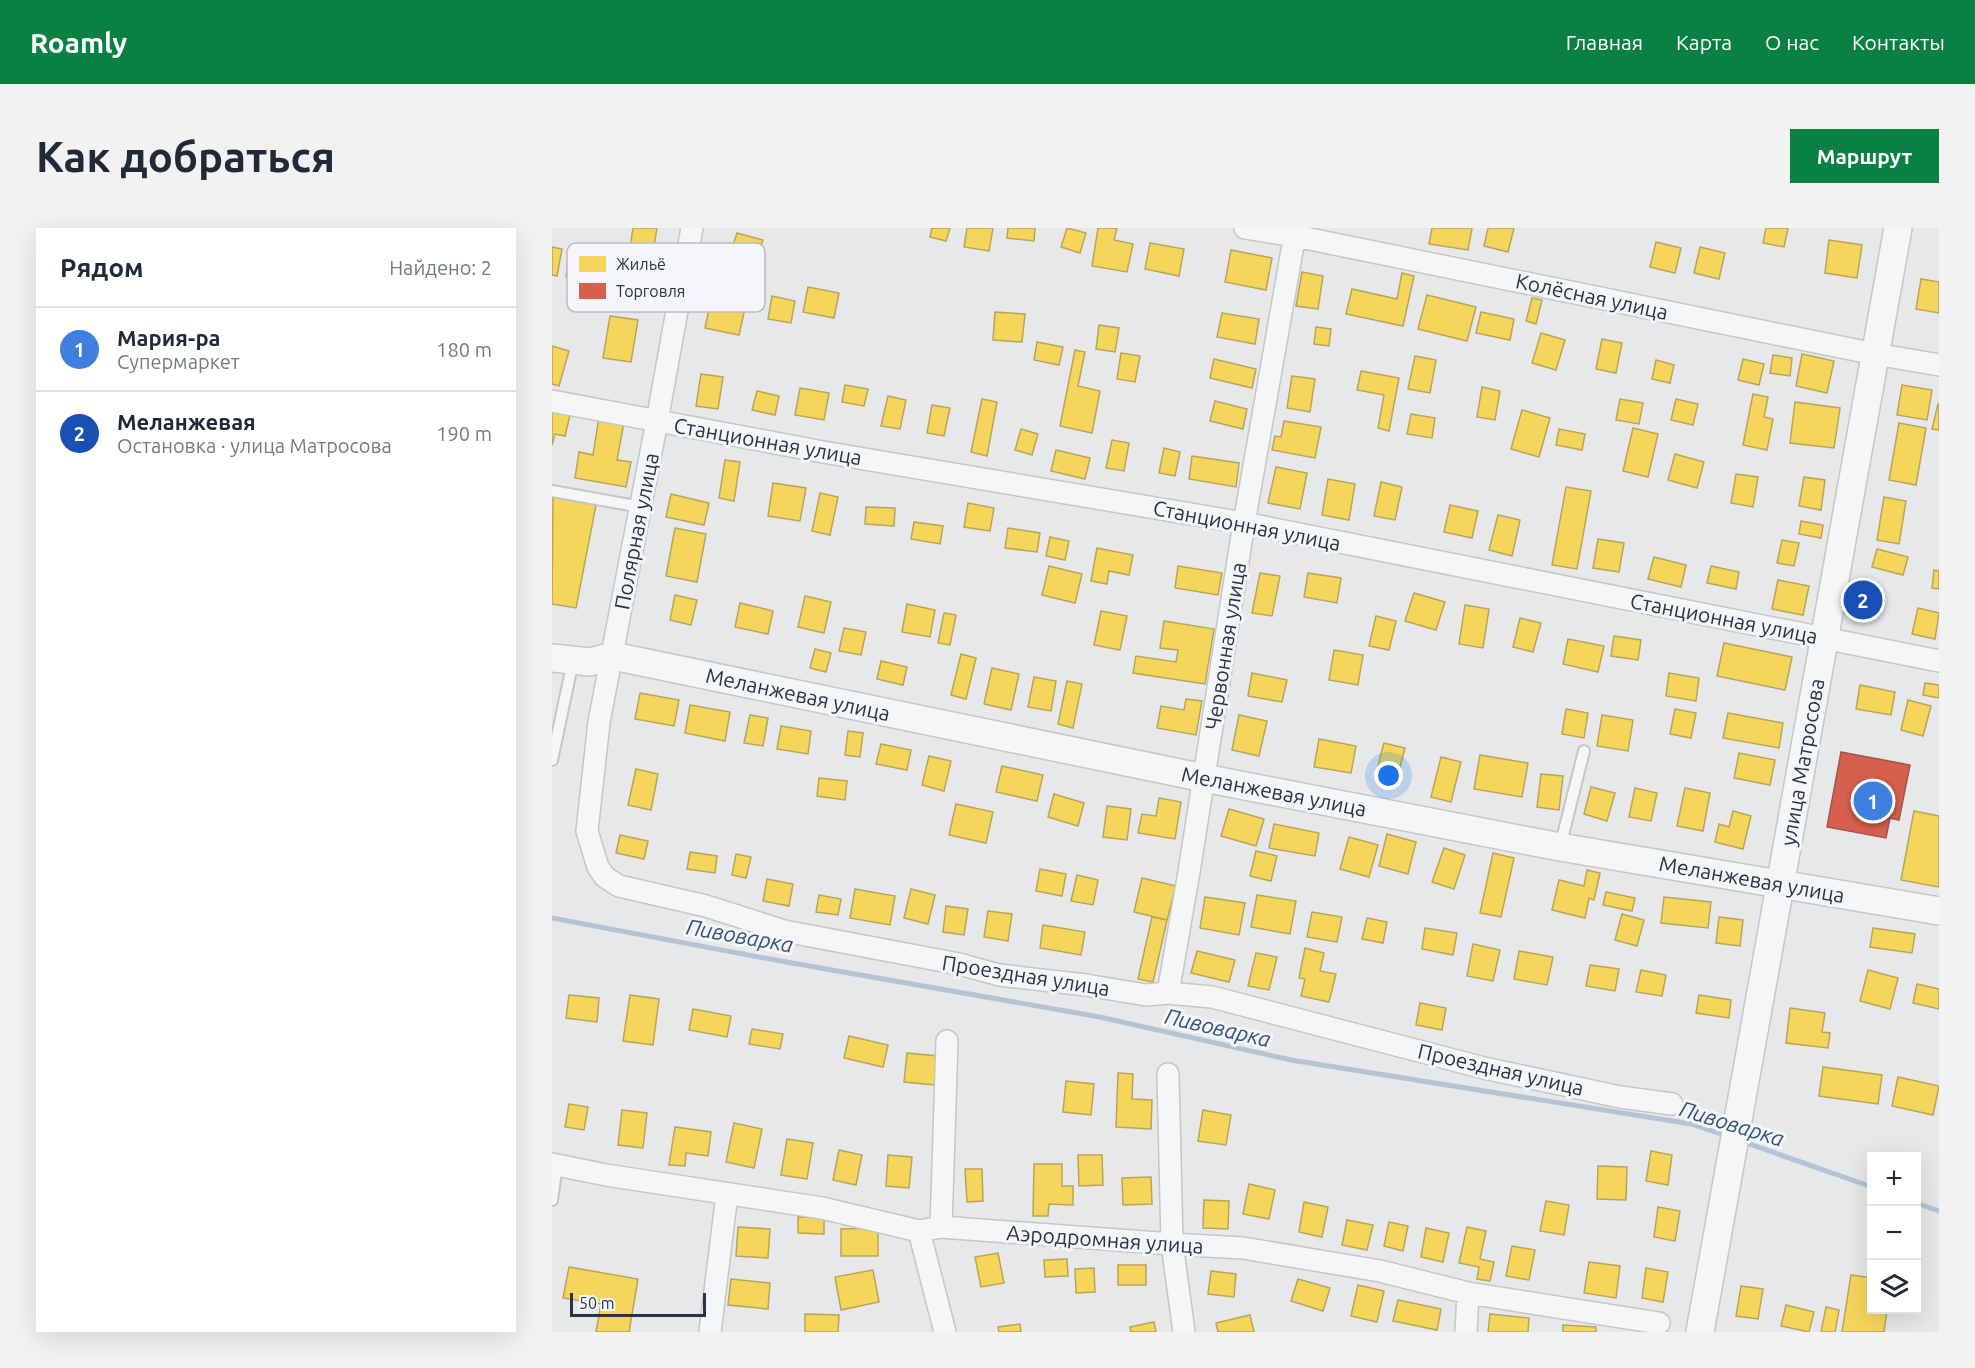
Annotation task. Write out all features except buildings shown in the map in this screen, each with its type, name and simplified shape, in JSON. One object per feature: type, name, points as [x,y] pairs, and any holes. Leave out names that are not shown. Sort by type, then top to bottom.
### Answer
[{"type":"street","name":"Полярная улица","points":[[689,243],[692,228]]},
{"type":"street","name":"Колёсная улица","points":[[1245,228],[1296,232],[1875,354],[1939,365]]},
{"type":"street","name":"улица Матросова","points":[[1700,1332],[1898,228]]},
{"type":"street","name":"Червонная улица","points":[[1168,993],[1244,523],[1296,232]]},
{"type":"street","name":"Полярная улица","points":[[613,656],[677,312]]},
{"type":"street","name":"Станционная улица","points":[[552,401],[1244,523],[1939,661]]},
{"type":"street","points":[[563,659],[590,662],[613,656]]},
{"type":"street","name":"Меланжевая улица","points":[[613,656],[1204,778],[1560,847],[1939,911]]},
{"type":"street","name":"Проездная улица","points":[[613,656],[599,722],[587,831],[598,867],[605,876],[620,886],[706,906],[784,931],[959,964],[999,975],[1086,985],[1146,995],[1168,993],[1212,997],[1484,1068],[1620,1097],[1672,1104]]},
{"type":"street","points":[[941,1227],[947,1041]]},
{"type":"street","points":[[1168,1074],[1172,1244],[1184,1332]]},
{"type":"street","name":"Аэродромная улица","points":[[555,1164],[606,1175],[822,1208],[919,1232],[941,1227],[1243,1248],[1380,1271],[1468,1293],[1659,1323]]},
{"type":"street","points":[[710,1332],[727,1194]]},
{"type":"street","points":[[919,1232],[945,1332]]},
{"type":"street","points":[[1466,1332],[1468,1293]]},
{"type":"lane","points":[[552,491],[641,507]]},
{"type":"lane","points":[[552,760],[563,659]]},
{"type":"lane","points":[[1560,847],[1584,751]]},
{"type":"lane","points":[[552,1200],[555,1164]]},
{"type":"waterway","name":"Пивоварка","points":[[552,918],[1100,1017],[1291,1060],[1691,1124],[1727,1136]]},
{"type":"waterway","name":"Пивоварка","points":[[1741,1141],[1867,1185]]},
{"type":"waterway","name":"Пивоварка","points":[[1921,1205],[1939,1211]]},
{"type":"place","name":"Меланжевая","points":[[1863,600]]},
{"type":"place","name":"Мария-ра","points":[[1873,801]]}]
